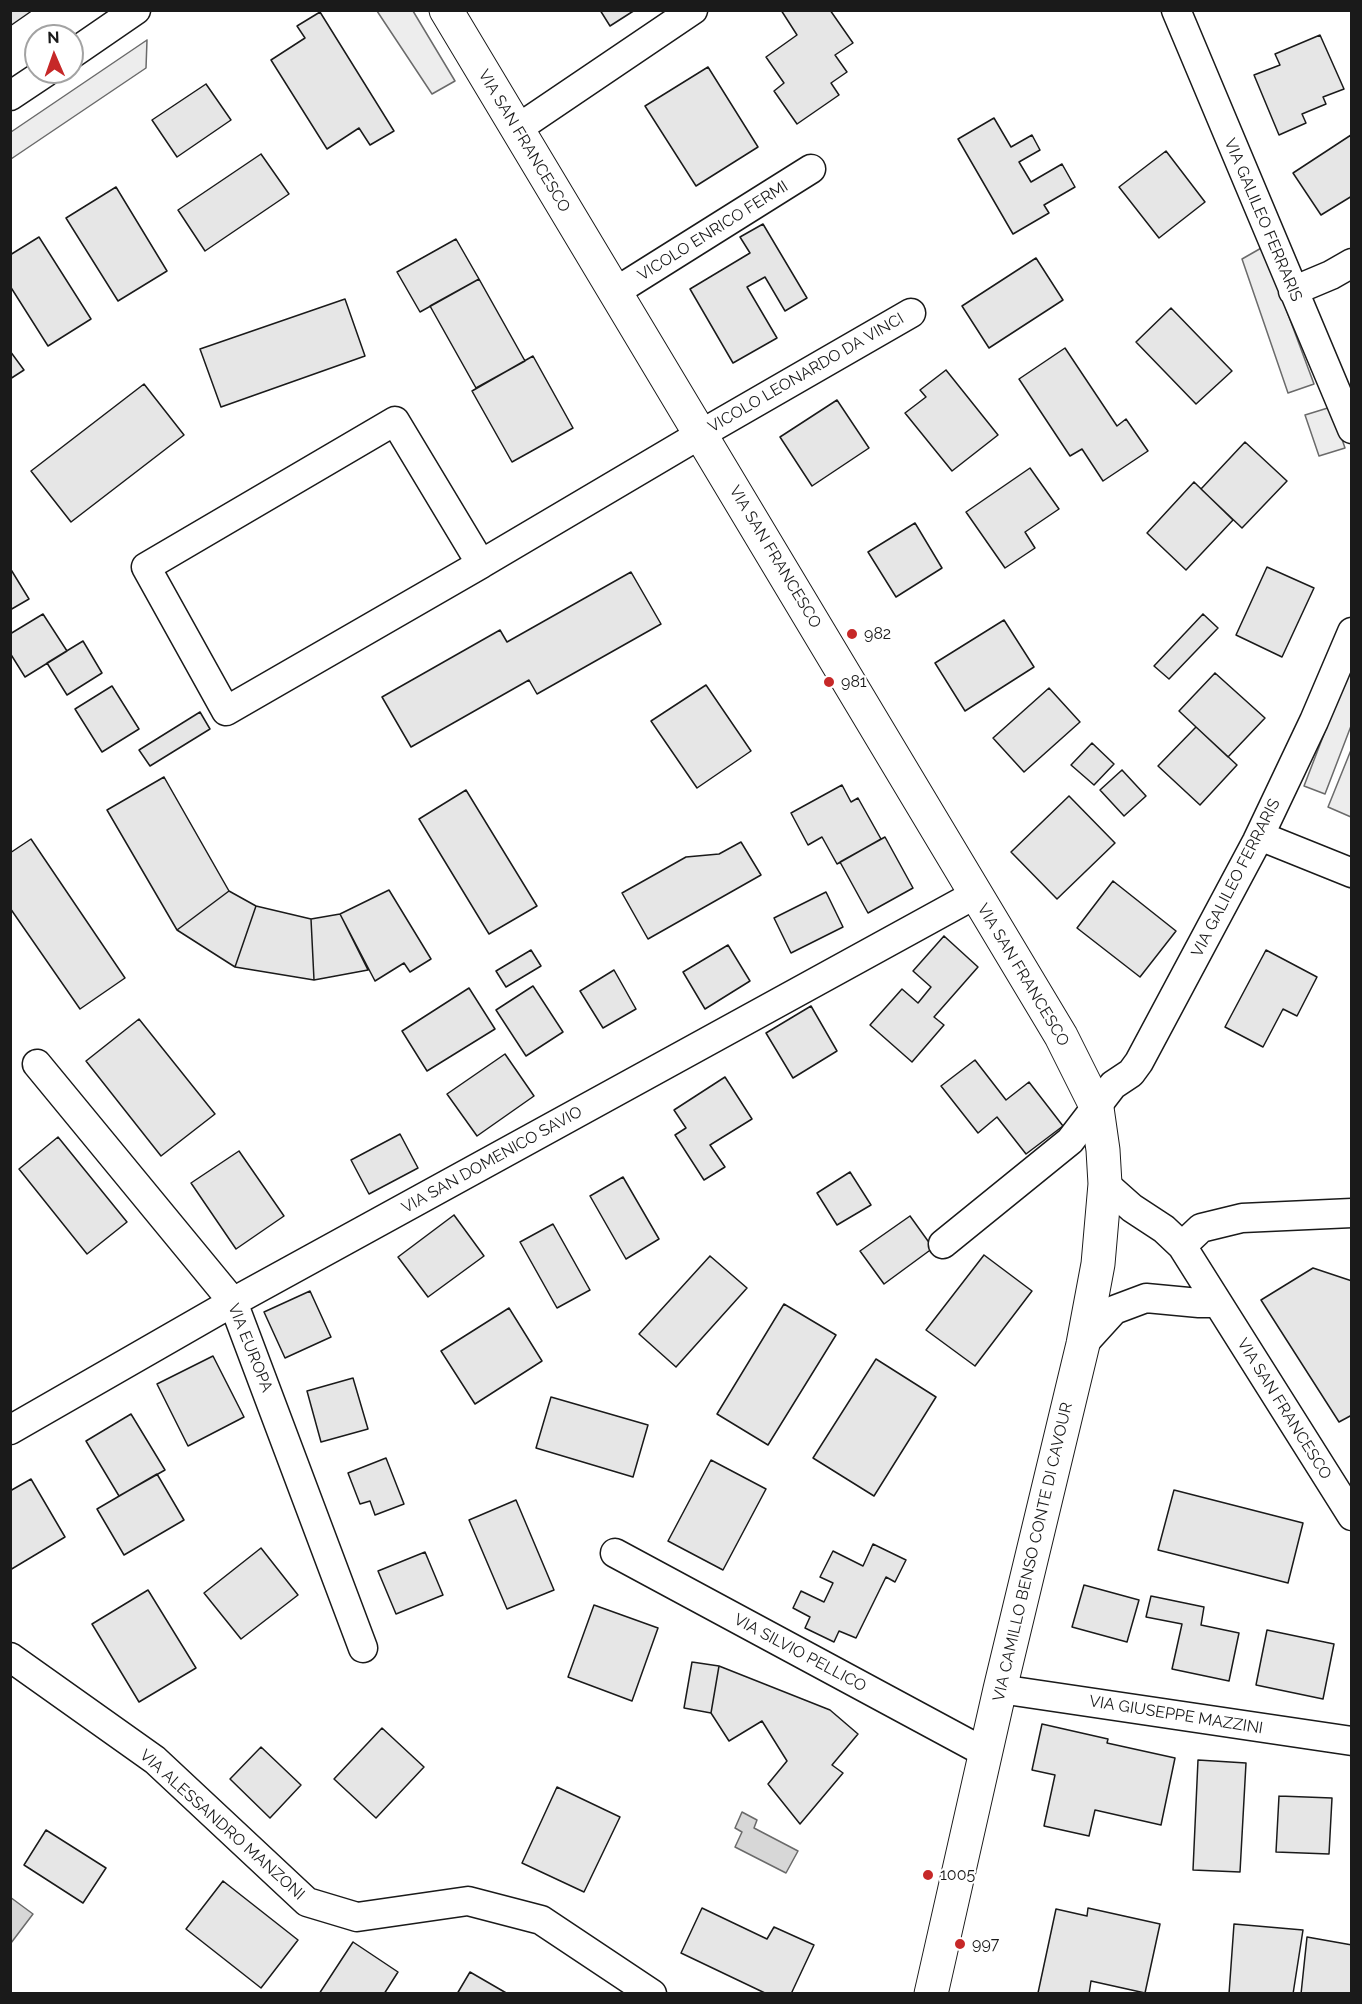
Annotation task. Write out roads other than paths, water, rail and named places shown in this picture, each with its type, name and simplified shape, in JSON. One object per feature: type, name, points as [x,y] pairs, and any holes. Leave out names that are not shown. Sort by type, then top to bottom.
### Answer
[{"type":"street","points":[[84,46],[136,10]]},
{"type":"street","name":"VIA SAN FRANCESCO","points":[[446,10],[1061,1036],[1097,1108]]},
{"type":"street","points":[[517,129],[693,10]]},
{"type":"street","name":"VIA GALILEO FERRARIS","points":[[1176,10],[1352,429]]},
{"type":"street","points":[[10,96],[28,84]]},
{"type":"street","name":"VICOLO ENRICO FERMI","points":[[615,292],[811,169]]},
{"type":"street","points":[[1293,291],[1331,275],[1352,263]]},
{"type":"street","name":"VICOLO LEONARDO DA VINCI","points":[[481,564],[395,421],[146,567],[226,711],[481,564],[911,313]]},
{"type":"street","name":"VIA GALILEO FERRARIS","points":[[943,1244],[1070,1141],[1113,1085],[1131,1073],[1139,1062],[1260,836],[1314,721],[1352,632]]},
{"type":"street","points":[[1260,836],[1352,873]]},
{"type":"street","name":"VIA SAN DOMENICO SAVIO","points":[[10,1430],[233,1302],[976,894]]},
{"type":"street","name":"VIA EUROPA","points":[[37,1064],[233,1302],[363,1648]]},
{"type":"street","name":"VIA CAMILLO BENSO CONTE DI CAVOUR","points":[[931,1994],[1000,1689],[1083,1344],[1098,1264],[1105,1184],[1097,1108]]},
{"type":"street","name":"VIA SAN FRANCESCO","points":[[1105,1184],[1132,1208],[1164,1228],[1182,1246],[1352,1516]]},
{"type":"street","points":[[1182,1246],[1201,1228],[1242,1218],[1352,1213]]},
{"type":"street","points":[[1083,1344],[1114,1310],[1146,1298],[1216,1303]]},
{"type":"street","name":"VIA SILVIO PELLICO","points":[[615,1553],[986,1753]]},
{"type":"street","name":"VIA ALESSANDRO MANZONI","points":[[10,1657],[155,1760],[307,1902],[357,1917],[468,1901],[541,1920],[652,1994]]},
{"type":"street","name":"VIA GIUSEPPE MAZZINI","points":[[1000,1689],[1352,1741]]},
{"type":"place","name":"982","points":[[852,634]]},
{"type":"place","name":"981","points":[[829,682]]},
{"type":"place","name":"1005","points":[[928,1875]]},
{"type":"place","name":"997","points":[[960,1944]]}]
